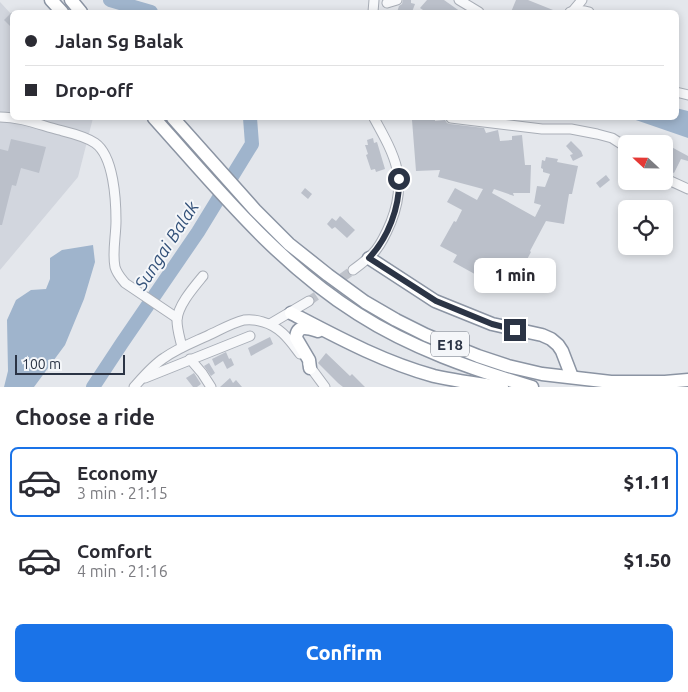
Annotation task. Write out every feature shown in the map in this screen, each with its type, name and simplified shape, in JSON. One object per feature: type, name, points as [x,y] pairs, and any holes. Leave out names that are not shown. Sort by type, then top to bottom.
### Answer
[{"type":"highway","points":[[51,0],[60,10]]},
{"type":"highway","points":[[70,0],[80,10]]},
{"type":"highway","name":"E18","points":[[156,120],[246,220],[293,266],[326,292],[357,314],[388,332],[446,358],[500,378],[532,387]]},
{"type":"highway","name":"E18","points":[[175,120],[255,210],[289,244],[365,302],[396,320],[426,335],[508,366],[542,374],[611,382],[688,380]]},
{"type":"highway","points":[[369,258],[436,301],[492,324],[542,334],[551,339],[558,344],[562,351],[572,377]]},
{"type":"highway","points":[[290,313],[376,356],[412,369],[434,376],[502,387]]},
{"type":"highway","points":[[310,368],[309,360],[296,338],[296,334],[301,328],[330,333]]},
{"type":"street","points":[[387,4],[397,0]]},
{"type":"street","points":[[459,0],[476,10]]},
{"type":"street","points":[[573,10],[582,0]]},
{"type":"street","points":[[25,120],[95,142],[103,151],[110,165],[112,180],[116,220],[115,268],[125,283],[177,318]]},
{"type":"street","points":[[353,270],[378,249],[384,239],[394,214],[400,190],[395,160],[375,120]]},
{"type":"street","points":[[468,120],[542,129],[571,129],[612,138],[618,142]]},
{"type":"street","points":[[673,182],[688,189]]},
{"type":"street","points":[[182,348],[177,318],[183,303],[203,276]]},
{"type":"street","points":[[270,324],[309,301]]},
{"type":"street","points":[[284,334],[284,323],[290,313]]},
{"type":"street","points":[[137,384],[164,358],[182,348],[240,322],[258,320],[270,324],[284,334],[325,387]]},
{"type":"street","points":[[137,384],[250,336]]},
{"type":"street","points":[[190,360],[211,387]]},
{"type":"shaded area","points":[[0,2],[10,13],[10,120],[92,120],[78,177],[0,270]]},
{"type":"water","points":[[679,109],[688,111],[688,138],[636,120],[679,120]]},
{"type":"water","points":[[93,245],[95,262],[84,299],[65,345],[34,387],[4,387],[8,371],[7,320],[16,300],[31,290],[46,289],[50,279],[50,258],[62,250]]},
{"type":"building","points":[[403,0],[411,0],[411,3],[415,4],[413,10],[398,10]]},
{"type":"building","points":[[427,0],[444,0],[458,10],[423,10],[420,8]]},
{"type":"building","points":[[516,0],[528,0],[553,10],[512,10]]},
{"type":"building","points":[[10,14],[10,26],[4,20]]},
{"type":"building","points":[[412,120],[445,120],[450,124],[484,128],[486,133],[498,130],[500,141],[512,140],[512,136],[522,135],[525,165],[531,165],[530,193],[513,193],[514,196],[494,189],[492,193],[535,217],[541,205],[534,203],[537,186],[545,187],[550,174],[543,172],[541,168],[542,160],[545,161],[546,157],[558,159],[557,162],[578,166],[572,194],[569,194],[564,224],[546,221],[509,293],[453,262],[457,255],[440,246],[462,210],[447,202],[455,188],[477,200],[483,189],[438,177],[440,170],[416,171]]},
{"type":"building","points":[[373,138],[374,143],[377,142],[385,169],[376,172],[375,169],[371,170],[365,145],[368,145],[367,140]]},
{"type":"building","points":[[11,139],[46,147],[39,173],[21,168],[16,186],[12,185],[2,225],[0,225],[0,149],[8,151]]},
{"type":"building","points":[[571,141],[581,151],[583,156],[573,161],[570,155],[573,154],[566,146]]},
{"type":"building","points":[[673,148],[688,156],[688,161],[681,159],[674,173]]},
{"type":"building","points":[[606,175],[610,180],[600,188],[596,183]]},
{"type":"building","points":[[305,188],[312,194],[308,199],[301,193]]},
{"type":"building","points":[[340,216],[355,230],[347,238],[335,227],[332,229],[327,224],[332,218],[336,221]]},
{"type":"building","points":[[270,337],[273,344],[251,356],[248,348]]},
{"type":"building","points":[[226,352],[234,365],[227,369],[223,361],[215,366],[212,359]]},
{"type":"building","points":[[326,353],[350,376],[352,374],[365,387],[343,387],[338,383],[318,363]]},
{"type":"building","points":[[209,363],[215,373],[211,376],[204,366]]},
{"type":"building","points":[[194,373],[201,384],[197,387],[193,387],[186,378]]},
{"type":"building","points":[[230,378],[233,383],[236,380],[242,387],[220,387]]},
{"type":"waterway","points":[[110,0],[144,10]]},
{"type":"waterway","name":"Sungai Balak","points":[[93,387],[198,232],[252,144],[250,120]]},
{"type":"tunnel","points":[[309,301],[353,270]]},
{"type":"route","points":[[399,179],[400,190],[394,214],[384,239],[369,258],[436,301],[492,324],[515,330]]}]
